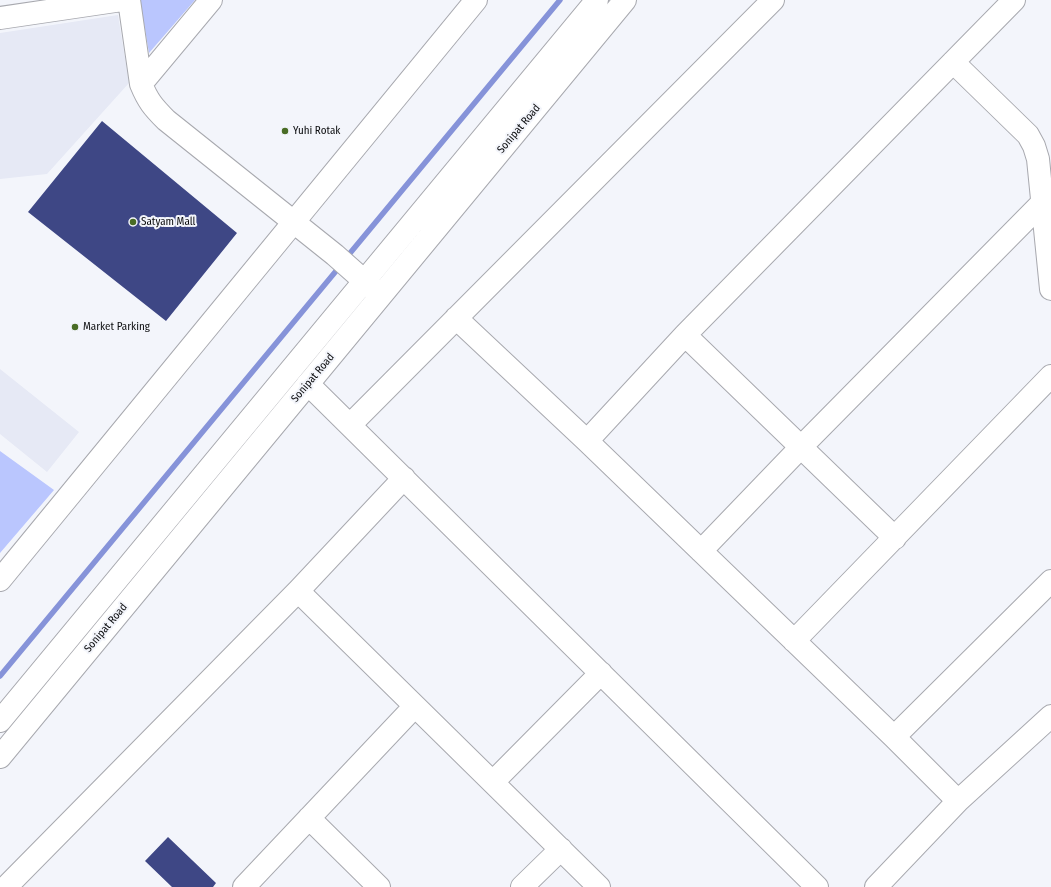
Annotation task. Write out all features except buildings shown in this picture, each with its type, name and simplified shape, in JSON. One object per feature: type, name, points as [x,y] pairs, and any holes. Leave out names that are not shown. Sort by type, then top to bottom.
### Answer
[{"type":"street","points":[[0,18],[122,0]]},
{"type":"street","points":[[129,0],[141,84],[152,106],[166,120],[335,255],[381,296]]},
{"type":"street","points":[[141,84],[211,0]]},
{"type":"street","points":[[0,580],[476,0]]},
{"type":"street","name":"Sonipat Road","points":[[0,721],[358,276],[597,0]]},
{"type":"street","name":"Sonipat Road","points":[[0,756],[626,0]]},
{"type":"street","points":[[350,425],[773,0]]},
{"type":"street","points":[[587,441],[685,335],[1014,0]]},
{"type":"street","points":[[953,62],[1028,135],[1034,146],[1038,159],[1051,289]]},
{"type":"street","points":[[701,551],[1042,202]]},
{"type":"street","points":[[456,318],[587,441],[894,737],[958,801]]},
{"type":"street","points":[[685,335],[895,538]]},
{"type":"street","points":[[794,642],[1051,376]]},
{"type":"street","points":[[308,384],[817,887]]},
{"type":"street","points":[[6,887],[298,591],[404,478]]},
{"type":"street","points":[[894,737],[1051,581]]},
{"type":"street","points":[[298,591],[599,887]]},
{"type":"street","points":[[493,782],[601,673]]},
{"type":"street","points":[[244,887],[415,706]]},
{"type":"street","points":[[876,887],[958,801],[1051,716]]},
{"type":"street","points":[[309,818],[379,887]]},
{"type":"street","points":[[522,887],[561,849]]},
{"type":"shaded area","points":[[140,0],[195,0],[149,53]]},
{"type":"shaded area","points":[[118,15],[129,83],[47,174],[0,179],[0,33]]},
{"type":"shaded area","points":[[0,369],[79,432],[47,472],[0,434]]},
{"type":"shaded area","points":[[0,451],[54,490],[0,553]]},
{"type":"waterway","points":[[346,258],[560,0]]},
{"type":"waterway","points":[[0,676],[341,265]]},
{"type":"place","name":"Yuhi Rotak","points":[[285,131]]},
{"type":"place","name":"Satyam Mall","points":[[133,222]]},
{"type":"place","name":"Market Parking","points":[[75,327]]}]
